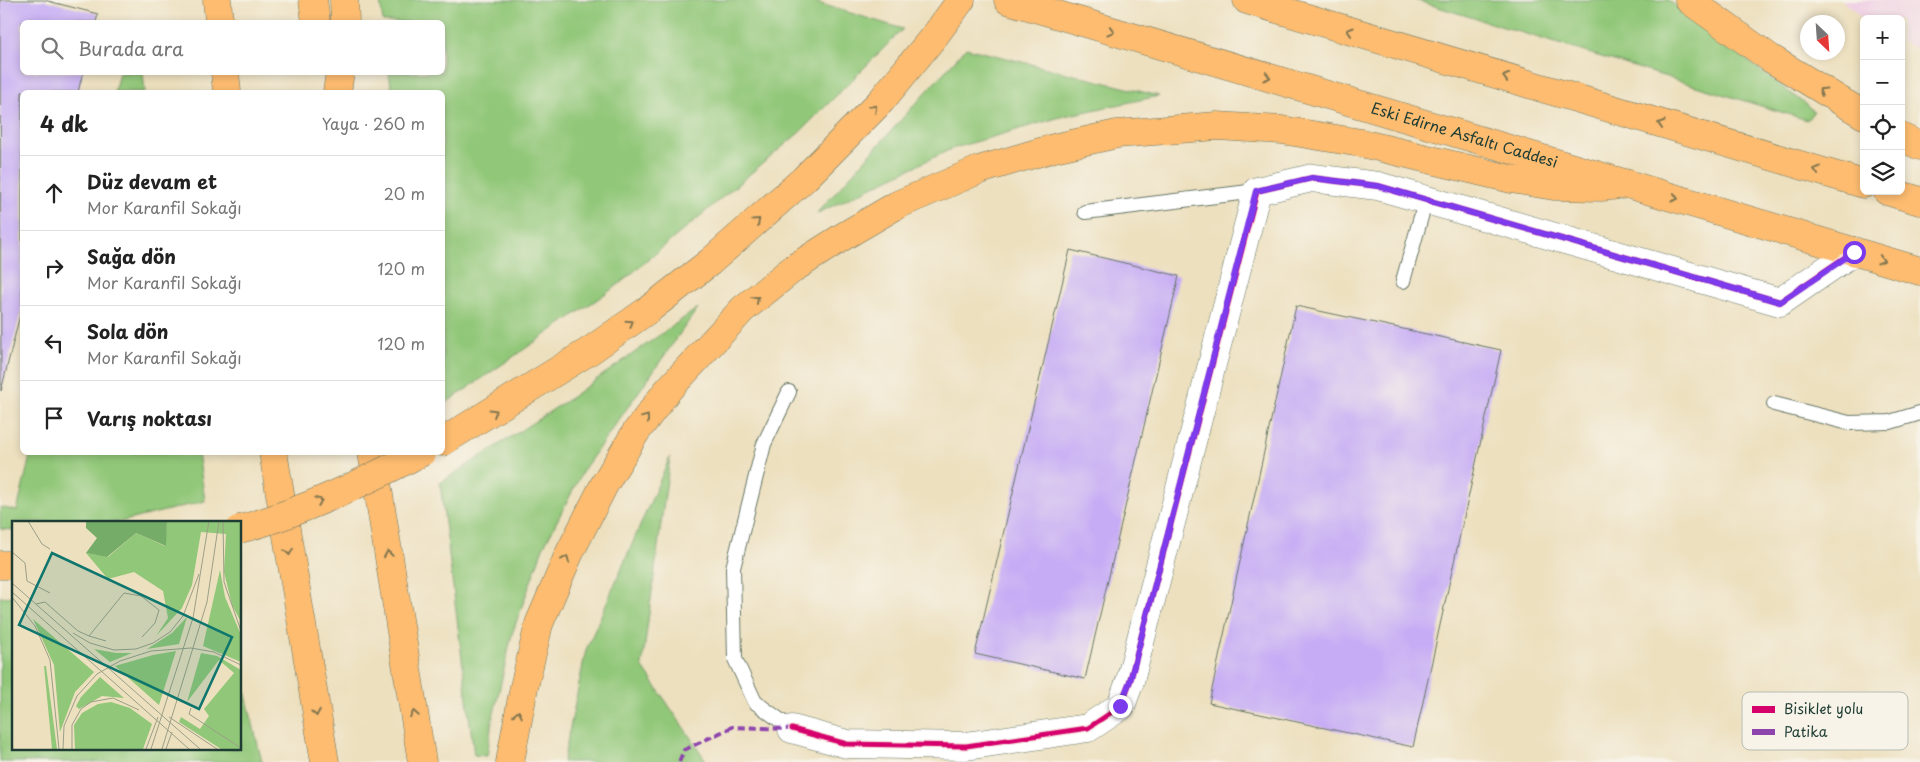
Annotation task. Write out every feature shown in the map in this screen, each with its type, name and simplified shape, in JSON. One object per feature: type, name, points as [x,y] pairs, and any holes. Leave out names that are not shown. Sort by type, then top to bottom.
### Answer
[{"type":"highway","points":[[217,0],[220,20]]},
{"type":"highway","points":[[313,0],[316,20]]},
{"type":"highway","points":[[344,0],[345,20]]},
{"type":"highway","points":[[448,439],[591,350],[648,310],[710,262],[804,179],[881,101],[936,34],[961,0]]},
{"type":"highway","name":"Eski Edirne Asfaltı Caddesi","points":[[1008,0],[1920,271]]},
{"type":"highway","points":[[1247,0],[1860,183]]},
{"type":"highway","points":[[1689,0],[1770,58],[1860,113]]},
{"type":"highway","points":[[225,75],[227,90]]},
{"type":"highway","points":[[322,75],[324,90]]},
{"type":"highway","points":[[337,90],[340,75]]},
{"type":"highway","points":[[510,762],[524,687],[539,624],[569,554],[604,485],[636,432],[667,391],[743,309],[794,268],[897,205],[979,170],[1054,148],[1118,134],[1217,126],[1282,130],[1361,142],[1511,179],[1554,186],[1601,187],[1629,184]]},
{"type":"highway","points":[[1905,139],[1920,146]]},
{"type":"highway","points":[[1900,195],[1920,201]]},
{"type":"highway","points":[[273,455],[324,762]]},
{"type":"highway","points":[[372,455],[422,762]]},
{"type":"highway","points":[[241,529],[320,501],[416,455]]},
{"type":"street","points":[[792,729],[847,744],[966,746],[1088,728],[1120,706],[1130,681],[1256,191],[1312,178],[1378,186],[1780,302],[1854,252]]},
{"type":"lane","points":[[1086,212],[1256,191]]},
{"type":"lane","points":[[1402,281],[1426,199]]},
{"type":"lane","points":[[788,392],[764,444],[733,568],[735,659],[755,702],[792,729]]},
{"type":"lane","points":[[1774,404],[1849,423],[1890,422],[1920,413]]},
{"type":"shaded area","points":[[1842,0],[1920,0],[1920,50],[1905,43],[1905,15],[1860,16]]},
{"type":"green space","points":[[380,0],[808,0],[903,29],[800,132],[618,285],[445,404],[445,90],[392,90],[389,75],[445,75],[445,20],[383,20]]},
{"type":"green space","points":[[1415,0],[1668,0],[1814,111],[1807,120]]},
{"type":"green space","points":[[966,48],[1159,96],[1064,116],[951,149],[816,214]]},
{"type":"green space","points":[[118,75],[143,75],[145,90],[115,90]]},
{"type":"green space","points":[[698,308],[584,469],[543,548],[512,634],[492,722],[487,756],[474,755],[440,483],[566,401]]},
{"type":"green space","points":[[30,455],[198,455],[205,501],[124,521],[12,521],[12,530],[0,529],[0,507],[17,511]]},
{"type":"green space","points":[[670,457],[642,666],[707,762],[563,762],[586,650]]},
{"type":"green space","points":[[12,596],[12,750],[241,750],[241,674],[262,762],[0,762],[0,597]]},
{"type":"building","points":[[0,0],[44,0],[98,14],[96,20],[20,20],[20,75],[82,75],[78,90],[20,90],[20,315],[1,391]]},
{"type":"building","points":[[1070,250],[1179,276],[1085,679],[975,654]]},
{"type":"building","points":[[1296,306],[1501,350],[1413,747],[1209,703]]},
{"type":"marked path","points":[[679,762],[684,750],[732,727],[792,729]]},
{"type":"cycle path","points":[[792,729],[847,744],[966,746],[1088,728],[1121,706],[1130,681],[1257,191],[1312,178],[1378,186],[1780,302],[1854,251]]},
{"type":"route","points":[[1120,706],[1130,681],[1256,191],[1312,178],[1378,186],[1780,302],[1854,252]]}]
